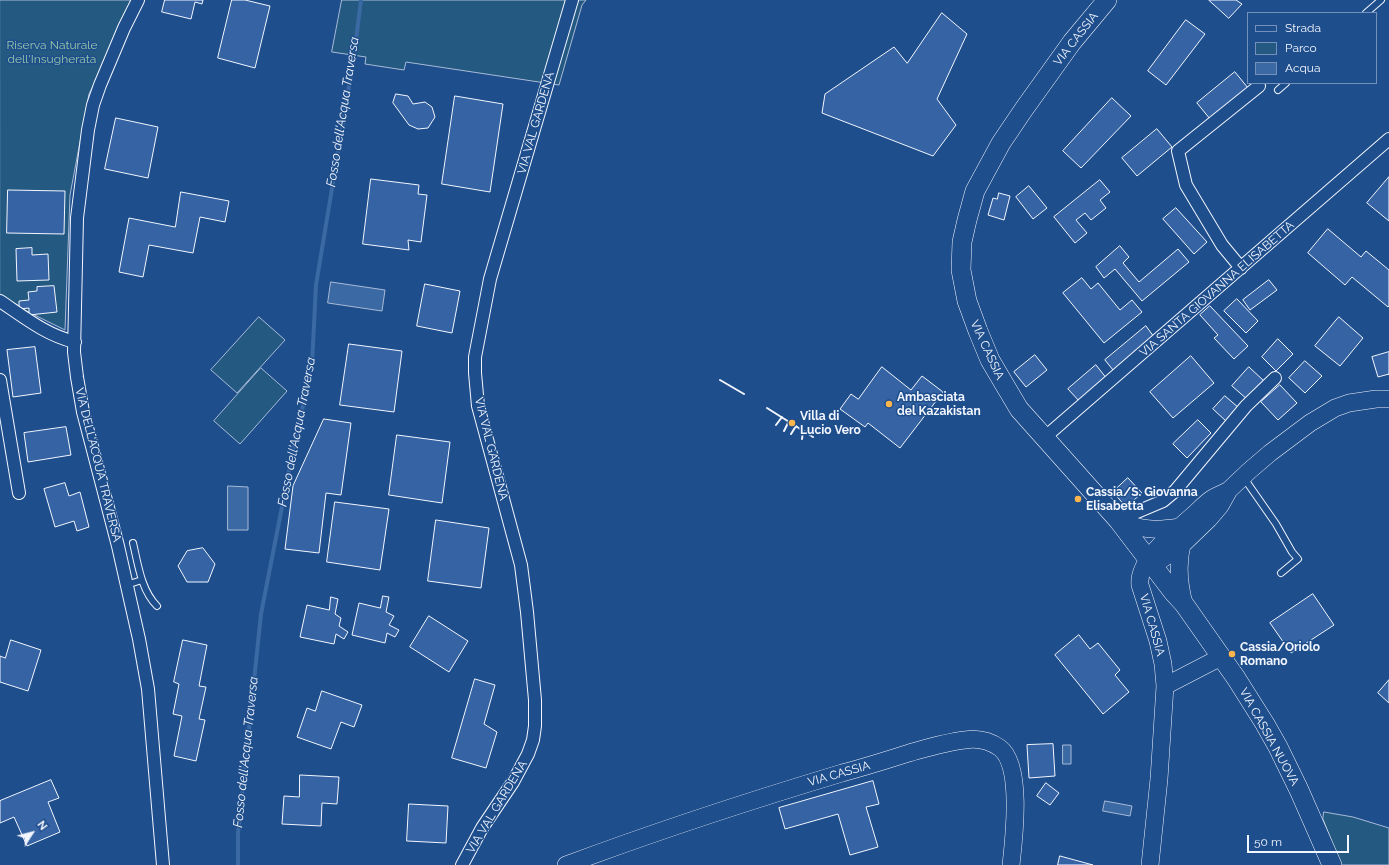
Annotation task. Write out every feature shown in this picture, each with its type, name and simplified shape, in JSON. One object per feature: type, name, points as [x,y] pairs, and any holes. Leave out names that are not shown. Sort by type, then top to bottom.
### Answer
[{"type":"main road","name":"VIA CASSIA","points":[[1107,0],[1062,56],[1001,143],[985,171],[972,199],[962,242],[961,260],[965,293],[970,311],[995,368],[1008,392],[1026,418],[1118,520],[1149,560]]},
{"type":"main road","name":"VIA CASSIA NUOVA","points":[[1149,560],[1184,604],[1249,699],[1271,736],[1299,790],[1332,865]]},
{"type":"street","name":"VIA DELL'ACQUA TRAVERSA","points":[[138,0],[124,28],[100,85],[93,105],[88,130],[76,218],[75,342],[77,377],[83,412],[139,639],[148,689],[163,865]]},
{"type":"street","name":"VIA VAL GARDENA","points":[[462,865],[482,828],[513,782],[528,754],[533,740],[535,726],[535,700],[522,565],[478,406],[475,357],[490,279],[572,0]]},
{"type":"street","points":[[1241,268],[1222,245],[1186,184],[1178,150],[1259,86]]},
{"type":"street","name":"VIA SANTA GIOVANNA ELISABETTA","points":[[1044,438],[1389,139]]},
{"type":"street","points":[[0,301],[46,332],[75,342]]},
{"type":"street","points":[[1118,520],[1169,497],[1246,406],[1275,378]]},
{"type":"street","points":[[0,380],[19,492]]},
{"type":"street","points":[[1230,490],[1212,499],[1159,546],[1149,560],[1155,562],[1161,560],[1182,545],[1209,519],[1220,506],[1230,490],[1243,476],[1290,438],[1335,408],[1349,403],[1376,399],[1389,399]]},
{"type":"street","points":[[1118,520],[1143,529],[1161,530],[1180,527]]},
{"type":"street","points":[[1182,545],[1178,573],[1179,587],[1184,604]]},
{"type":"street","name":"VIA CASSIA","points":[[1149,560],[1142,572],[1140,581],[1158,641],[1163,664],[1165,686],[1159,779],[1150,865]]},
{"type":"street","points":[[1165,686],[1221,657]]},
{"type":"street","name":"VIA CASSIA","points":[[566,865],[666,829],[807,783],[924,749],[971,739],[989,742],[999,747],[1007,756],[1012,768],[1014,780],[1015,817],[1011,865]]},
{"type":"lane","points":[[1367,12],[1381,0]]},
{"type":"lane","points":[[1278,90],[1285,84]]},
{"type":"lane","points":[[1243,476],[1298,559],[1281,573]]},
{"type":"lane","points":[[133,543],[142,580],[148,594],[157,606]]},
{"type":"lane","points":[[126,585],[142,580]]},
{"type":"green space","name":"Riserva Naturale dell'Insugherata","points":[[0,0],[135,0],[89,94],[70,195],[65,330],[0,298]]},
{"type":"green space","points":[[342,0],[586,0],[582,5],[559,85],[406,62],[404,70],[365,64],[366,57],[332,52]]},
{"type":"green space","points":[[259,317],[285,340],[237,393],[211,370]]},
{"type":"green space","points":[[261,368],[287,391],[240,444],[214,421]]},
{"type":"green space","points":[[1324,812],[1353,817],[1389,828],[1389,865],[1341,865],[1323,819]]},
{"type":"water","points":[[331,282],[385,290],[382,311],[328,303]]},
{"type":"water","points":[[228,486],[248,487],[248,530],[228,530]]},
{"type":"water","points":[[1063,745],[1071,745],[1071,764],[1063,764]]},
{"type":"water","points":[[1105,801],[1132,806],[1130,816],[1103,811]]},
{"type":"building","points":[[165,0],[203,0],[202,4],[195,2],[191,19],[162,12]]},
{"type":"building","points":[[232,0],[245,0],[270,6],[255,68],[218,58]]},
{"type":"building","points":[[1209,0],[1236,0],[1242,4],[1229,18]]},
{"type":"building","points":[[942,13],[967,34],[937,99],[956,125],[933,156],[822,113],[825,94],[894,47],[907,63]]},
{"type":"building","points":[[1186,20],[1205,34],[1166,85],[1148,71]]},
{"type":"building","points":[[1235,72],[1248,88],[1210,119],[1197,103]]},
{"type":"building","points":[[396,94],[408,96],[413,104],[425,102],[432,107],[435,117],[428,128],[418,129],[409,125],[393,103]]},
{"type":"building","points":[[455,96],[503,104],[490,192],[442,184]]},
{"type":"building","points":[[1112,98],[1131,116],[1081,168],[1063,151]]},
{"type":"building","points":[[116,118],[158,127],[148,178],[105,169]]},
{"type":"building","points":[[1157,129],[1172,147],[1137,176],[1122,158]]},
{"type":"building","points":[[1389,177],[1389,221],[1367,203]]},
{"type":"building","points":[[371,179],[419,185],[418,194],[427,195],[421,242],[408,240],[409,250],[363,244]]},
{"type":"building","points":[[1100,180],[1110,192],[1100,200],[1106,208],[1091,220],[1085,213],[1076,220],[1087,233],[1075,243],[1054,217]]},
{"type":"building","points":[[1029,186],[1047,208],[1033,219],[1016,197]]},
{"type":"building","points":[[8,190],[65,191],[64,234],[7,233]]},
{"type":"building","points":[[181,192],[229,201],[225,222],[200,217],[193,253],[149,245],[143,277],[119,272],[129,218],[175,227]]},
{"type":"building","points":[[999,193],[1010,196],[1004,220],[988,215],[993,198],[997,199]]},
{"type":"building","points":[[1176,208],[1207,242],[1194,254],[1163,219]]},
{"type":"building","points":[[1328,229],[1361,257],[1366,251],[1389,270],[1388,307],[1352,277],[1345,285],[1308,253]]},
{"type":"building","points":[[1120,246],[1129,257],[1123,263],[1139,282],[1178,249],[1189,262],[1142,301],[1115,269],[1104,278],[1096,267]]},
{"type":"building","points":[[32,248],[32,255],[48,254],[49,280],[17,281],[16,249]]},
{"type":"building","points":[[1082,278],[1091,289],[1098,283],[1120,310],[1132,300],[1142,312],[1104,343],[1063,293]]},
{"type":"building","points":[[1269,280],[1277,290],[1250,310],[1243,300]]},
{"type":"building","points":[[425,284],[460,291],[452,333],[417,326]]},
{"type":"building","points":[[54,286],[57,312],[29,315],[29,308],[19,309],[19,301],[29,300],[28,292],[37,291],[37,287]]},
{"type":"building","points":[[1237,299],[1258,321],[1246,333],[1224,311]]},
{"type":"building","points":[[1210,306],[1248,346],[1234,359],[1214,338],[1218,335],[1200,315]]},
{"type":"building","points":[[1339,317],[1363,338],[1340,366],[1315,346]]},
{"type":"building","points":[[1146,326],[1154,337],[1113,370],[1105,360]]},
{"type":"building","points":[[1278,339],[1293,354],[1276,371],[1262,357]]},
{"type":"building","points":[[349,344],[402,351],[394,412],[340,405]]},
{"type":"building","points":[[35,347],[41,393],[13,397],[7,350]]},
{"type":"building","points":[[1389,352],[1389,374],[1378,377],[1372,357]]},
{"type":"building","points":[[1035,355],[1047,370],[1026,387],[1014,372]]},
{"type":"building","points":[[1191,356],[1214,383],[1173,418],[1150,392]]},
{"type":"building","points":[[1305,361],[1322,376],[1305,393],[1289,378]]},
{"type":"building","points":[[1096,365],[1107,379],[1080,402],[1068,389]]},
{"type":"building","name":"Ambasciata del Kazakistan","points":[[882,367],[911,390],[922,376],[943,392],[900,448],[868,423],[865,427],[840,409],[851,394],[858,399]]},
{"type":"building","points":[[1249,367],[1264,381],[1248,400],[1232,386]]},
{"type":"building","points":[[1280,385],[1297,403],[1278,420],[1261,402]]},
{"type":"building","points":[[1225,396],[1239,408],[1227,422],[1213,409]]},
{"type":"building","points":[[324,419],[351,423],[341,495],[326,493],[319,553],[285,549],[293,486]]},
{"type":"building","points":[[1198,420],[1211,433],[1187,458],[1173,444]]},
{"type":"building","points":[[66,427],[71,455],[28,462],[24,433]]},
{"type":"building","points":[[397,435],[450,442],[442,503],[389,495]]},
{"type":"building","points":[[1128,478],[1142,493],[1126,507],[1113,492]]},
{"type":"building","points":[[65,483],[69,496],[80,492],[89,527],[77,531],[74,521],[55,527],[44,489]]},
{"type":"building","points":[[335,502],[389,509],[380,570],[327,562]]},
{"type":"building","points":[[436,520],[489,528],[481,588],[428,581]]},
{"type":"building","points":[[203,548],[215,564],[208,582],[187,582],[178,566],[187,551]]},
{"type":"building","points":[[1313,594],[1334,625],[1291,653],[1270,623]]},
{"type":"building","points":[[383,596],[389,597],[386,612],[394,616],[389,625],[399,630],[395,637],[387,633],[385,643],[352,635],[359,603],[380,608]]},
{"type":"building","points":[[331,597],[338,599],[335,614],[341,618],[339,626],[348,632],[344,639],[336,634],[334,644],[300,637],[307,605],[329,610]]},
{"type":"building","points":[[429,616],[468,641],[449,672],[410,647]]},
{"type":"building","points":[[1079,635],[1090,649],[1098,643],[1120,670],[1115,675],[1129,692],[1103,714],[1055,655]]},
{"type":"building","points":[[11,640],[41,650],[28,691],[0,682],[0,656],[5,658]]},
{"type":"building","points":[[183,640],[207,645],[199,686],[206,687],[199,719],[205,720],[196,761],[174,756],[182,716],[173,714],[179,684],[174,682]]},
{"type":"building","points":[[475,679],[495,685],[484,724],[497,732],[486,768],[452,758]]},
{"type":"building","points":[[1389,680],[1389,703],[1378,693]]},
{"type":"building","points":[[322,691],[362,705],[354,727],[341,722],[331,749],[297,737],[307,708],[315,711]]},
{"type":"building","points":[[1053,744],[1055,776],[1029,778],[1027,745]]},
{"type":"building","points":[[300,775],[339,777],[337,804],[322,803],[321,826],[282,824],[284,796],[299,797]]},
{"type":"building","points":[[51,780],[59,798],[48,802],[60,832],[27,846],[14,817],[0,823],[0,801]]},
{"type":"building","points":[[873,781],[879,804],[866,807],[878,847],[850,855],[838,814],[785,829],[779,808]]},
{"type":"building","points":[[1046,783],[1059,793],[1050,805],[1037,796]]},
{"type":"building","points":[[409,804],[448,806],[446,843],[407,841]]},
{"type":"building","points":[[1060,856],[1093,865],[1058,865]]},
{"type":"waterway","name":"Fosso dell'Acqua Traversa","points":[[238,865],[238,834],[261,614],[312,364],[316,285],[354,56],[361,0]]},
{"type":"wall","points":[[720,380],[744,394]]},
{"type":"wall","points":[[767,408],[813,437]]},
{"type":"wall","points":[[776,425],[782,417]]},
{"type":"wall","points":[[784,431],[789,421]]},
{"type":"wall","points":[[791,434],[796,426]]},
{"type":"wall","points":[[802,439],[803,431]]},
{"type":"place","name":"Ambasciata del Kazakistan","points":[[889,404]]},
{"type":"place","name":"Villa di Lucio Vero","points":[[792,423]]},
{"type":"place","name":"Cassia/S. Giovanna Elisabetta","points":[[1078,499]]},
{"type":"place","name":"Cassia/Oriolo Romano","points":[[1232,654]]}]
